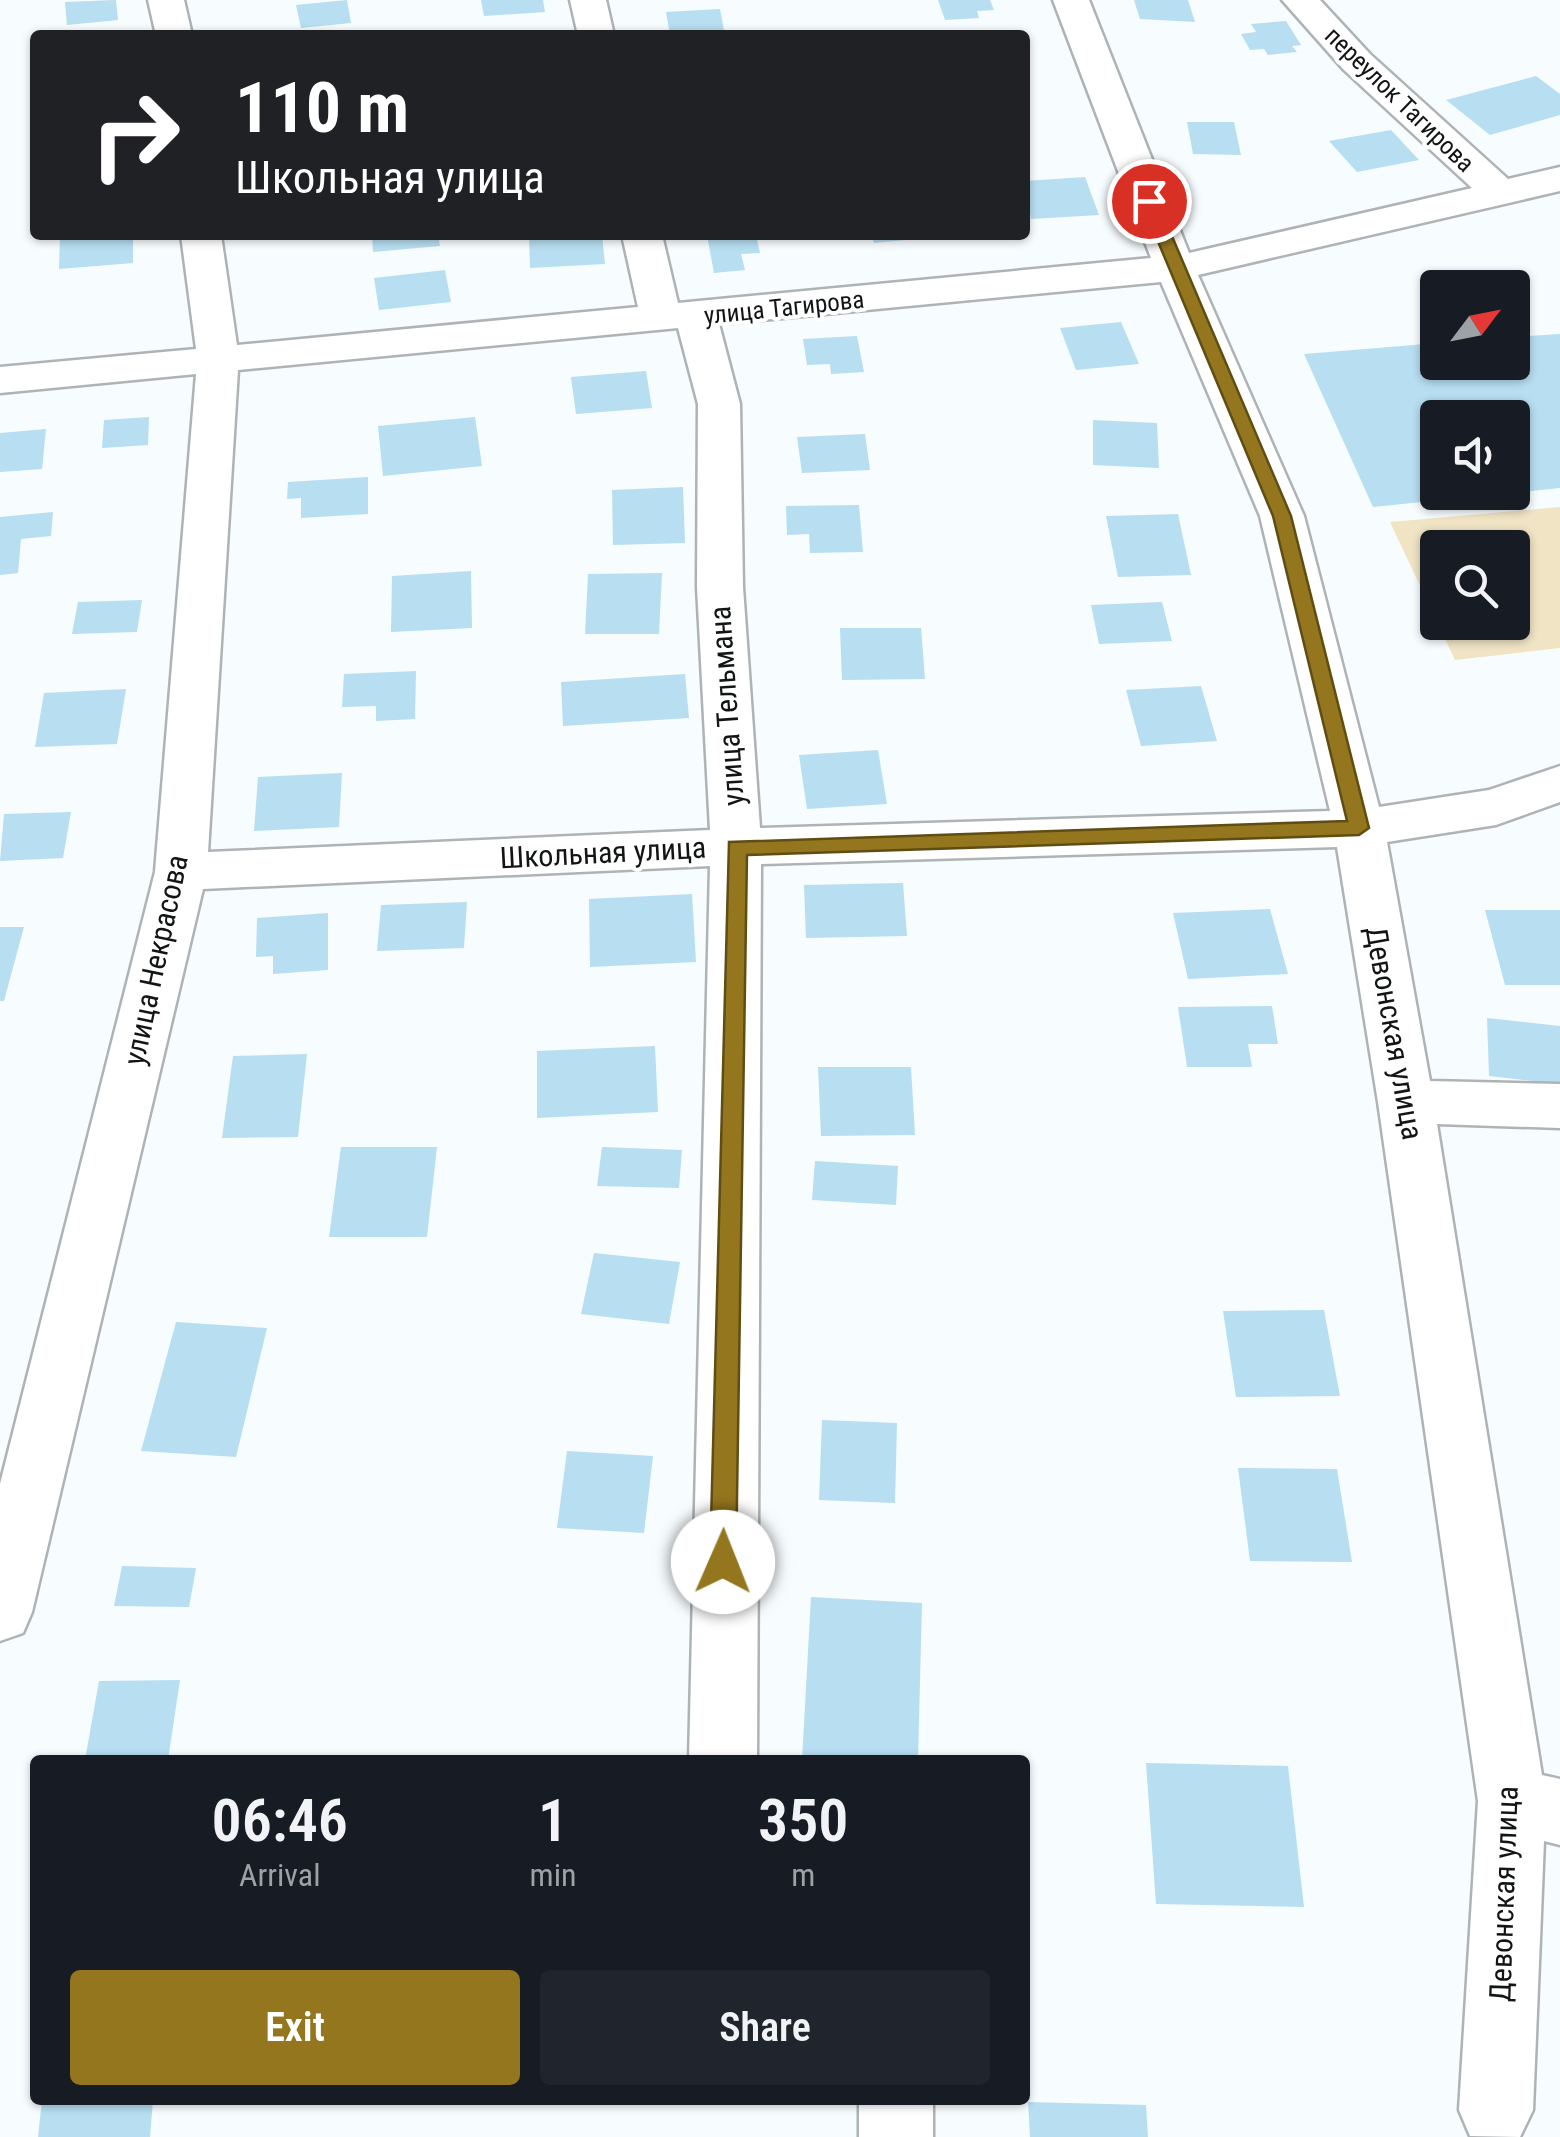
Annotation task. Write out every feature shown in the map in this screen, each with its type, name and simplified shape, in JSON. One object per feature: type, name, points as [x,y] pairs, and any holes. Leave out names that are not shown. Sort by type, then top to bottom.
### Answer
[{"type":"street","points":[[166,0],[173,30]]},
{"type":"street","points":[[588,0],[595,30]]},
{"type":"street","name":"Девонская улица","points":[[1071,0],[1176,268],[1282,516],[1359,828],[1536,1806],[1496,2110]]},
{"type":"street","name":"переулок Тагирова","points":[[1300,0],[1357,62],[1503,195]]},
{"type":"street","name":"улица Тагирова","points":[[0,380],[1176,268],[1560,179]]},
{"type":"street","name":"улица Некрасова","points":[[0,1612],[180,872],[218,357],[202,240]]},
{"type":"street","name":"улица Тельмана","points":[[644,240],[719,404],[720,587],[736,848],[723,1755]]},
{"type":"street","name":"Школьная улица","points":[[180,872],[736,848],[1359,828],[1496,807],[1560,783]]},
{"type":"street","points":[[1406,1102],[1560,1106]]},
{"type":"street","points":[[896,2105],[896,2137]]},
{"type":"shaded area","points":[[1560,507],[1560,648],[1455,660],[1446,640],[1530,640],[1530,530],[1420,530],[1420,586],[1390,522]]},
{"type":"building","points":[[116,0],[118,20],[67,25],[65,2]]},
{"type":"building","points":[[347,0],[351,23],[301,28],[296,5]]},
{"type":"building","points":[[481,0],[543,0],[545,12],[484,16]]},
{"type":"building","points":[[938,0],[990,0],[994,10],[977,11],[979,18],[945,20]]},
{"type":"building","points":[[1134,0],[1188,0],[1195,22],[1140,19]]},
{"type":"building","points":[[720,9],[724,30],[669,30],[666,12]]},
{"type":"building","points":[[1286,21],[1301,45],[1292,46],[1297,52],[1268,55],[1264,49],[1250,50],[1241,34],[1256,32],[1251,24]]},
{"type":"building","points":[[1536,76],[1560,94],[1560,115],[1490,135],[1446,100]]},
{"type":"building","points":[[1187,122],[1234,122],[1241,155],[1193,154]]},
{"type":"building","points":[[1391,130],[1419,160],[1357,172],[1329,141]]},
{"type":"building","points":[[1085,177],[1099,215],[1031,219],[1030,181]]},
{"type":"building","points":[[60,240],[133,240],[133,263],[59,269]]},
{"type":"building","points":[[372,240],[439,240],[440,246],[373,252]]},
{"type":"building","points":[[529,240],[603,240],[605,264],[530,268]]},
{"type":"building","points":[[708,240],[757,240],[760,253],[741,254],[745,270],[714,273]]},
{"type":"building","points":[[445,270],[451,302],[379,310],[374,278]]},
{"type":"building","points":[[1121,322],[1139,364],[1076,370],[1060,328]]},
{"type":"building","points":[[1560,334],[1560,488],[1530,491],[1530,400],[1420,400],[1420,502],[1373,507],[1304,354],[1420,344],[1420,380],[1530,380],[1530,336]]},
{"type":"building","points":[[857,336],[864,372],[831,374],[830,364],[807,365],[803,339]]},
{"type":"building","points":[[646,371],[652,408],[576,414],[571,377]]},
{"type":"building","points":[[149,417],[148,445],[102,448],[104,420]]},
{"type":"building","points":[[475,417],[482,466],[383,476],[378,426]]},
{"type":"building","points":[[1093,420],[1157,423],[1159,468],[1093,465]]},
{"type":"building","points":[[46,429],[42,469],[0,472],[0,433]]},
{"type":"building","points":[[865,434],[870,470],[802,473],[797,437]]},
{"type":"building","points":[[368,477],[368,514],[301,518],[301,498],[287,499],[288,482]]},
{"type":"building","points":[[683,487],[685,543],[613,545],[612,490]]},
{"type":"building","points":[[859,505],[863,552],[810,553],[809,534],[787,535],[786,506]]},
{"type":"building","points":[[53,512],[51,536],[21,539],[18,573],[0,575],[0,517]]},
{"type":"building","points":[[1178,514],[1191,575],[1118,577],[1106,516]]},
{"type":"building","points":[[471,571],[472,628],[391,632],[392,576]]},
{"type":"building","points":[[662,573],[659,634],[585,634],[588,574]]},
{"type":"building","points":[[142,600],[137,632],[72,634],[78,602]]},
{"type":"building","points":[[1162,602],[1172,641],[1099,644],[1091,605]]},
{"type":"building","points":[[840,628],[921,628],[925,679],[842,680]]},
{"type":"building","points":[[416,671],[415,719],[376,721],[376,706],[342,707],[344,674]]},
{"type":"building","points":[[685,674],[689,718],[563,726],[561,682]]},
{"type":"building","points":[[1201,686],[1217,741],[1141,746],[1126,690]]},
{"type":"building","points":[[126,689],[117,744],[35,747],[44,693]]},
{"type":"building","points":[[878,750],[887,804],[807,809],[799,755]]},
{"type":"building","points":[[342,773],[339,827],[254,831],[258,777]]},
{"type":"building","points":[[71,812],[63,858],[0,861],[4,814]]},
{"type":"building","points":[[903,883],[907,936],[806,938],[804,885]]},
{"type":"building","points":[[692,894],[696,962],[590,967],[589,899]]},
{"type":"building","points":[[467,902],[464,948],[377,951],[381,905]]},
{"type":"building","points":[[1270,909],[1288,974],[1188,979],[1173,913]]},
{"type":"building","points":[[1485,910],[1560,910],[1560,985],[1505,985]]},
{"type":"building","points":[[328,913],[328,970],[273,974],[273,956],[256,957],[257,918]]},
{"type":"building","points":[[0,927],[24,927],[4,1001],[0,1001]]},
{"type":"building","points":[[1272,1006],[1278,1044],[1248,1044],[1252,1067],[1187,1067],[1178,1007]]},
{"type":"building","points":[[1487,1018],[1560,1026],[1560,1084],[1489,1076]]},
{"type":"building","points":[[655,1046],[658,1112],[537,1118],[537,1051]]},
{"type":"building","points":[[307,1054],[298,1137],[222,1138],[233,1056]]},
{"type":"building","points":[[818,1067],[911,1067],[915,1135],[821,1136]]},
{"type":"building","points":[[341,1147],[437,1147],[427,1237],[329,1237]]},
{"type":"building","points":[[602,1147],[682,1150],[679,1188],[597,1186]]},
{"type":"building","points":[[815,1161],[898,1166],[896,1205],[812,1200]]},
{"type":"building","points":[[594,1253],[680,1262],[669,1324],[581,1314]]},
{"type":"building","points":[[1324,1310],[1340,1396],[1236,1397],[1223,1311]]},
{"type":"building","points":[[176,1322],[267,1328],[236,1457],[141,1451]]},
{"type":"building","points":[[822,1420],[897,1423],[895,1503],[819,1500]]},
{"type":"building","points":[[567,1451],[653,1456],[644,1533],[557,1528]]},
{"type":"building","points":[[1238,1468],[1337,1469],[1352,1562],[1250,1561]]},
{"type":"building","points":[[122,1566],[196,1568],[189,1607],[114,1606]]},
{"type":"building","points":[[811,1597],[922,1603],[918,1755],[802,1755]]},
{"type":"building","points":[[180,1680],[169,1755],[86,1755],[99,1681]]},
{"type":"building","points":[[1146,1763],[1288,1766],[1304,1907],[1156,1904]]},
{"type":"building","points":[[1030,2102],[1146,2105],[1148,2137],[1030,2137]]},
{"type":"building","points":[[41,2105],[153,2105],[150,2137],[38,2137]]},
{"type":"route","points":[[723,1562],[736,848],[1359,828],[1282,516],[1149,201]]}]
